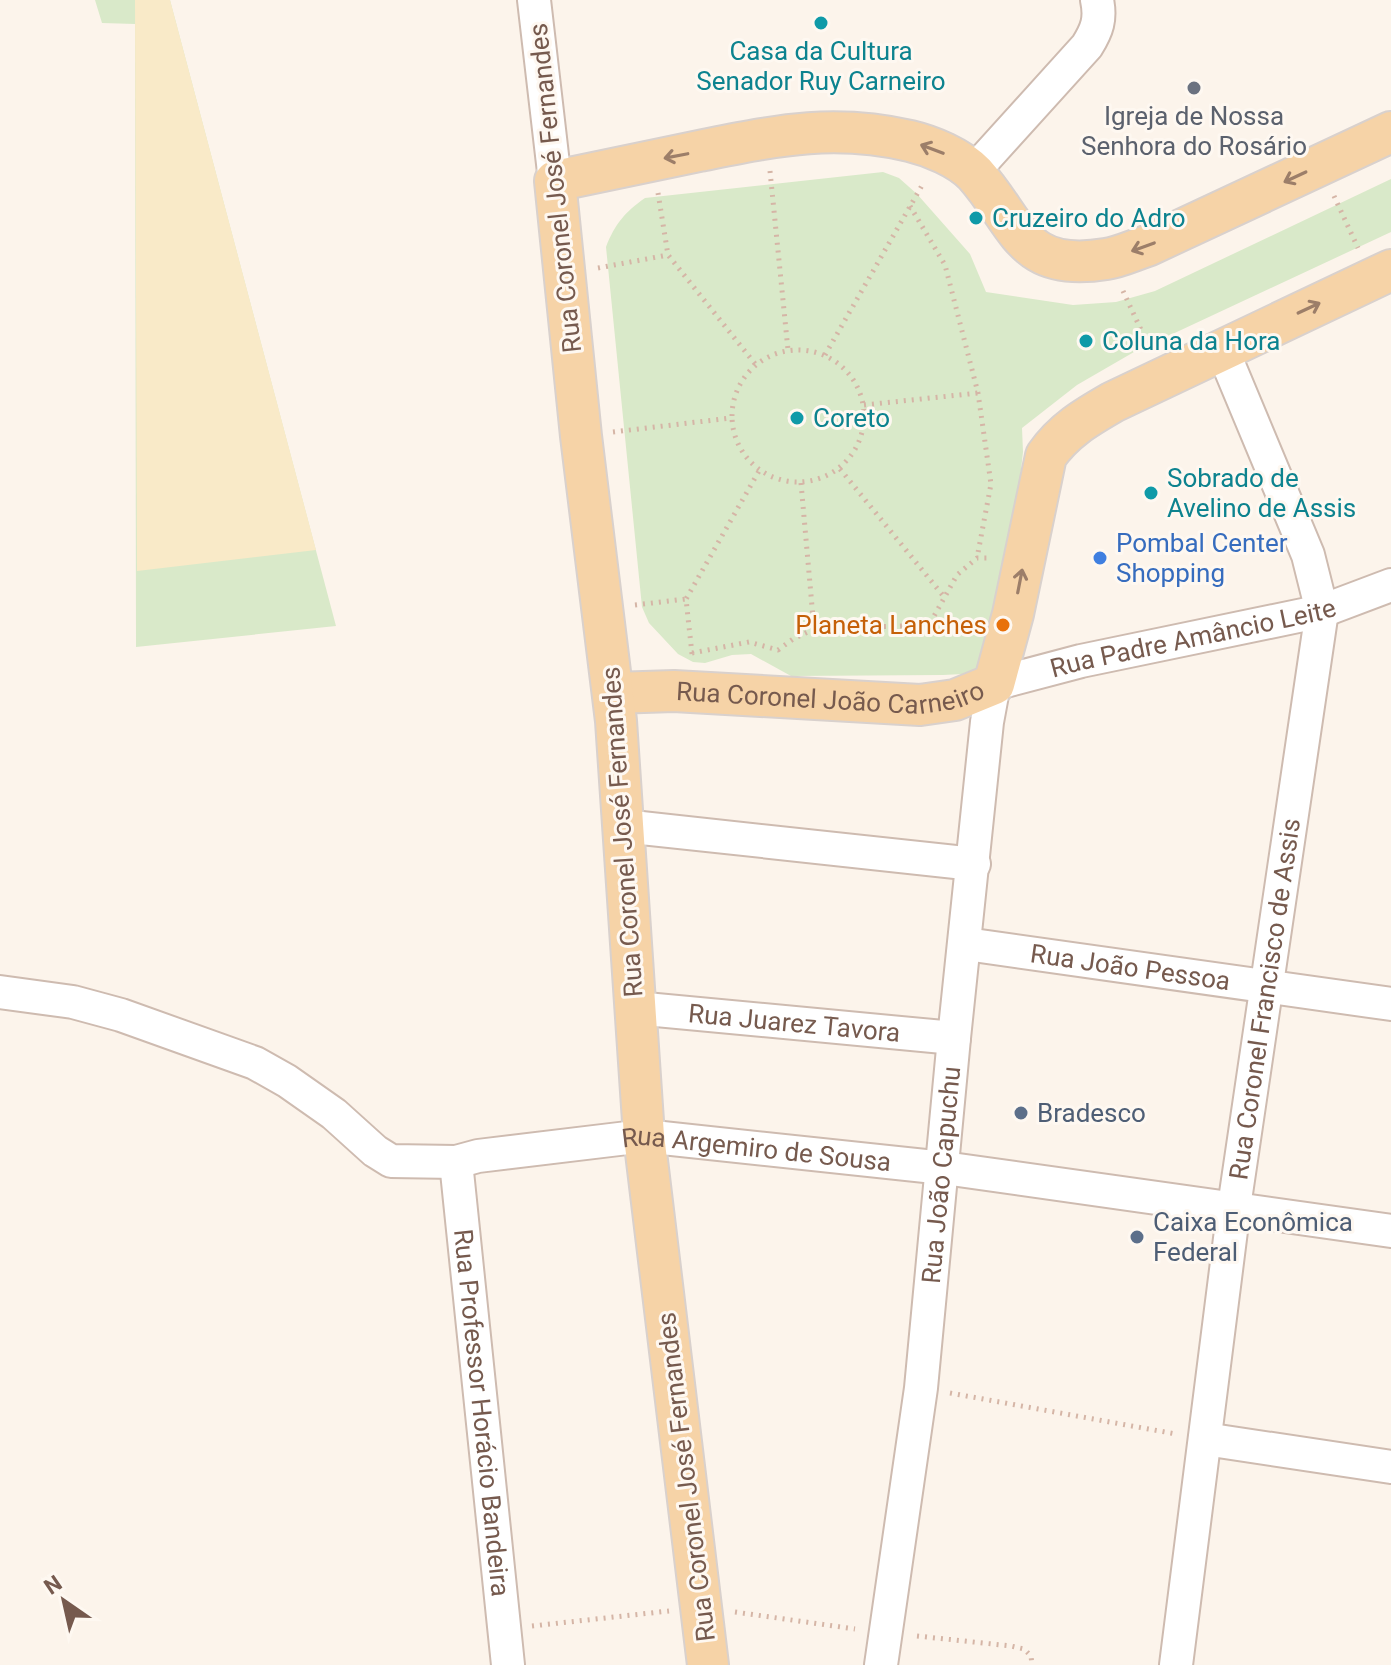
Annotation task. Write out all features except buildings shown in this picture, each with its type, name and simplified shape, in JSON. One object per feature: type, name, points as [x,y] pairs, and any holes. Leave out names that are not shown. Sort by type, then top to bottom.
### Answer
[{"type":"main road","points":[[555,181],[806,132],[872,134],[912,142],[957,162],[1032,248],[1049,257],[1071,261],[1108,259],[1160,241],[1391,132]]},
{"type":"main road","name":"Rua Coronel José Fernandes","points":[[555,181],[581,436],[613,693],[644,1136],[708,1665]]},
{"type":"main road","name":"Rua Coronel João Carneiro","points":[[613,693],[694,692],[920,705],[955,700],[994,684],[1013,614],[1046,456],[1056,442],[1072,426],[1163,377],[1382,274]]},
{"type":"street","name":"Rua Coronel José Fernandes","points":[[534,0],[555,181]]},
{"type":"street","points":[[957,162],[1087,46],[1096,31],[1100,15],[1097,0]]},
{"type":"street","name":"Rua Coronel Francisco de Assis","points":[[1176,1665],[1234,1207],[1322,611],[1308,555],[1222,349]]},
{"type":"street","name":"Rua Padre Amâncio Leite","points":[[994,684],[1081,661],[1322,611],[1391,585]]},
{"type":"street","name":"Rua João Capuchu","points":[[881,1665],[921,1388],[954,1038],[987,722],[994,684]]},
{"type":"street","points":[[623,826],[974,864]]},
{"type":"street","name":"Rua João Pessoa","points":[[966,944],[1391,1004]]},
{"type":"street","name":"Rua Argemiro de Sousa","points":[[0,992],[73,1002],[121,1015],[255,1063],[334,1114],[375,1151],[391,1161],[456,1162],[478,1156],[644,1136],[944,1168],[1391,1231]]},
{"type":"street","name":"Rua Juarez Tavora","points":[[635,1008],[954,1038]]},
{"type":"street","name":"Rua Professor Horácio Bandeira","points":[[456,1162],[508,1665]]},
{"type":"street","points":[[1205,1439],[1391,1467]]},
{"type":"path","points":[[767,138],[788,350]]},
{"type":"path","points":[[652,161],[668,255],[756,365]]},
{"type":"path","points":[[825,355],[910,206],[957,162]]},
{"type":"path","points":[[1319,166],[1382,274]]},
{"type":"path","points":[[692,653],[749,642],[778,650],[814,629],[929,625],[957,575],[977,558],[991,484],[978,393],[945,265],[910,206]]},
{"type":"path","points":[[566,274],[668,255]]},
{"type":"path","points":[[1108,259],[1163,377]]},
{"type":"path","points":[[788,350],[807,350],[825,355],[851,375],[864,405],[860,440],[840,469],[821,479],[801,483],[779,480],[759,471],[739,448],[731,418],[737,389],[756,365],[771,356],[788,350]]},
{"type":"path","points":[[864,405],[978,393]]},
{"type":"path","points":[[581,436],[731,418]]},
{"type":"path","points":[[840,469],[945,599]]},
{"type":"path","points":[[694,692],[686,599],[759,471]]},
{"type":"path","points":[[801,483],[814,629]]},
{"type":"path","points":[[977,558],[1024,557]]},
{"type":"path","points":[[603,609],[686,599]]},
{"type":"path","points":[[921,1388],[1205,1439]]},
{"type":"path","points":[[504,1630],[702,1607],[886,1634],[1011,1646],[1024,1649],[1031,1656],[1032,1665]]},
{"type":"green space","points":[[95,0],[170,0],[336,626],[136,647],[135,24],[102,23]]},
{"type":"green space","points":[[883,172],[899,178],[917,194],[970,254],[986,292],[1073,305],[1116,302],[1155,291],[1391,179],[1391,232],[1134,352],[1077,385],[1022,428],[1023,452],[1002,639],[978,668],[963,674],[943,675],[791,676],[751,654],[732,655],[705,663],[693,662],[678,654],[649,623],[642,607],[606,247],[621,219],[645,198]]},
{"type":"sand","points":[[135,0],[170,0],[316,550],[137,571]]},
{"type":"place","name":"Casa da Cultura Senador Ruy Carneiro","points":[[821,23]]},
{"type":"place","name":"Igreja de Nossa Senhora do Rosário","points":[[1194,88]]},
{"type":"place","name":"Cruzeiro do Adro","points":[[976,218]]},
{"type":"place","name":"Coluna da Hora","points":[[1086,341]]},
{"type":"place","name":"Coreto","points":[[797,418]]},
{"type":"place","name":"Sobrado de Avelino de Assis","points":[[1151,493]]},
{"type":"place","name":"Pombal Center Shopping","points":[[1100,558]]},
{"type":"place","name":"Planeta Lanches","points":[[1003,625]]},
{"type":"place","name":"Bradesco","points":[[1021,1113]]},
{"type":"place","name":"Caixa Econômica Federal","points":[[1137,1237]]}]
